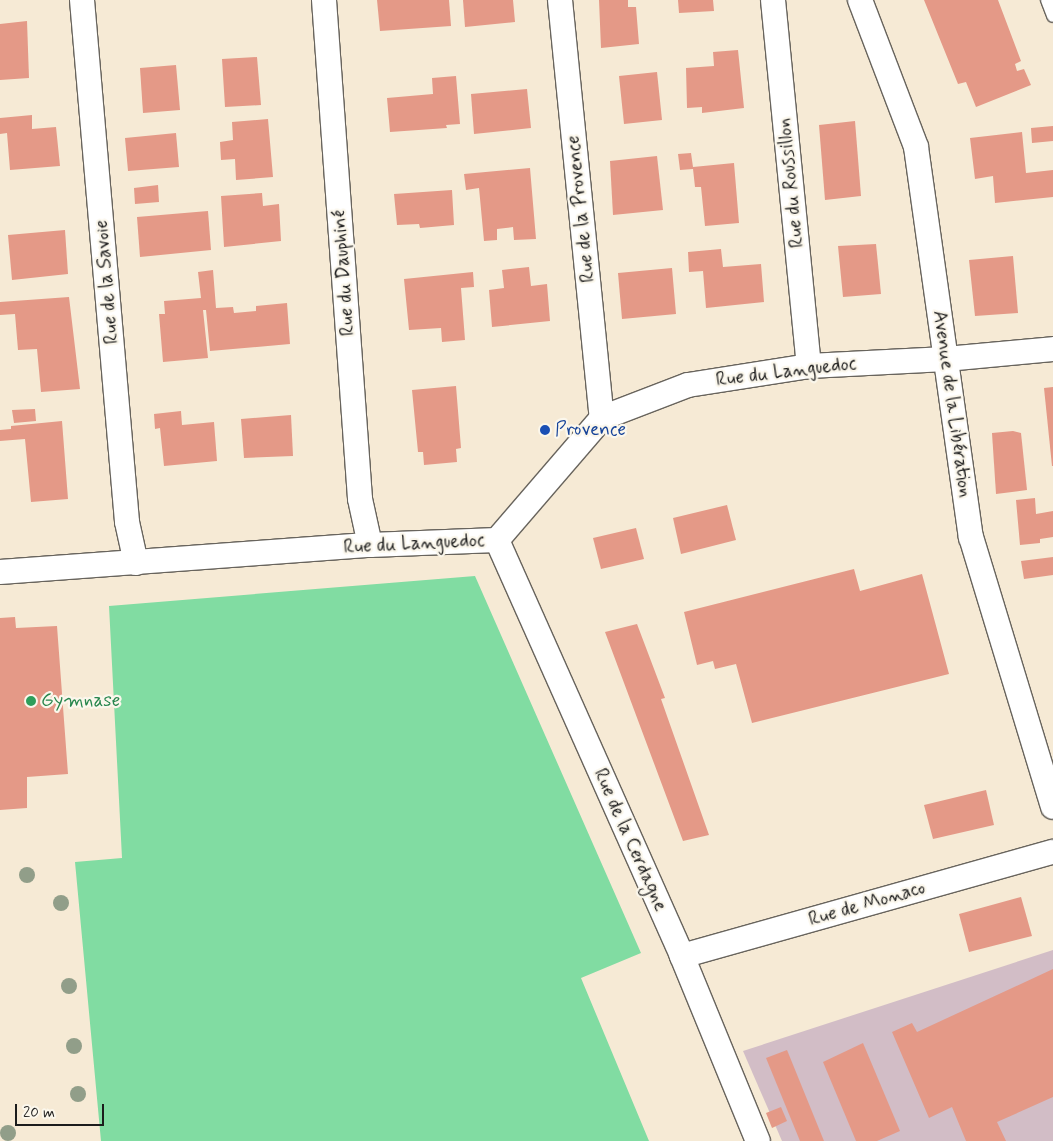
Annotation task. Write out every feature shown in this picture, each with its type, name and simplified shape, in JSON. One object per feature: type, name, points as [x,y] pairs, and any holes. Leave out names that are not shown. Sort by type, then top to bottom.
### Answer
[{"type":"street","name":"Rue de la Savoie","points":[[82,0],[127,522],[136,563]]},
{"type":"street","name":"Rue du Dauphiné","points":[[324,0],[360,500],[370,545]]},
{"type":"street","name":"Rue de la Provence","points":[[560,0],[602,418]]},
{"type":"street","name":"Rue du Roussillon","points":[[773,0],[809,366]]},
{"type":"street","name":"Avenue de la Libération","points":[[860,0],[916,147],[971,537],[1053,807]]},
{"type":"street","name":"Rue du Languedoc","points":[[0,572],[370,545],[497,540],[602,418],[688,385],[809,366],[946,359],[1053,348]]},
{"type":"street","name":"Rue de la Cerdagne","points":[[497,540],[682,956],[758,1141]]},
{"type":"street","name":"Rue de Monaco","points":[[682,956],[1053,852]]},
{"type":"lane","points":[[1047,0],[1053,16]]},
{"type":"shaded area","points":[[1053,950],[1053,1141],[782,1141],[743,1051]]},
{"type":"green space","points":[[475,576],[641,953],[581,978],[649,1141],[101,1141],[75,862],[122,858],[109,606]]},
{"type":"building","points":[[377,0],[449,0],[451,26],[380,31]]},
{"type":"building","points":[[463,0],[513,0],[515,22],[465,27]]},
{"type":"building","points":[[599,0],[628,0],[628,7],[636,7],[639,44],[601,48]]},
{"type":"building","points":[[678,0],[713,0],[714,11],[679,13]]},
{"type":"building","points":[[924,0],[998,0],[1021,61],[1015,64],[1017,71],[1024,69],[1031,85],[976,107],[966,82],[958,84]]},
{"type":"building","points":[[27,21],[29,78],[0,80],[0,24]]},
{"type":"building","points":[[738,50],[744,108],[702,113],[702,107],[687,108],[686,68],[714,66],[713,52]]},
{"type":"building","points":[[257,57],[261,105],[225,107],[222,59]]},
{"type":"building","points":[[176,65],[180,110],[143,113],[140,68]]},
{"type":"building","points":[[657,72],[662,120],[624,124],[619,76]]},
{"type":"building","points":[[456,76],[460,124],[446,125],[447,128],[390,132],[387,98],[433,94],[432,78]]},
{"type":"building","points":[[527,89],[531,128],[474,134],[471,94]]},
{"type":"building","points":[[32,115],[32,129],[56,127],[60,166],[10,170],[7,133],[0,134],[0,118]]},
{"type":"building","points":[[268,119],[273,177],[236,180],[235,159],[221,160],[220,142],[233,140],[232,122]]},
{"type":"building","points":[[855,121],[861,196],[825,200],[819,125]]},
{"type":"building","points":[[1053,126],[1053,141],[1032,143],[1031,128]]},
{"type":"building","points":[[1022,132],[1026,173],[1053,170],[1053,197],[995,203],[993,176],[975,179],[970,138]]},
{"type":"building","points":[[176,133],[179,167],[128,171],[125,138]]},
{"type":"building","points":[[691,153],[693,167],[734,163],[739,223],[705,226],[701,187],[695,187],[693,169],[680,170],[678,154]]},
{"type":"building","points":[[657,156],[663,210],[613,215],[610,161]]},
{"type":"building","points":[[530,168],[536,239],[514,240],[513,227],[497,229],[497,240],[484,241],[479,188],[466,190],[464,174]]},
{"type":"building","points":[[158,185],[159,202],[135,204],[134,188]]},
{"type":"building","points":[[452,190],[454,225],[420,228],[419,224],[397,225],[394,194]]},
{"type":"building","points":[[262,193],[263,206],[279,204],[281,241],[224,247],[221,196]]},
{"type":"building","points":[[208,211],[211,250],[140,257],[137,217]]},
{"type":"building","points":[[65,230],[68,274],[12,280],[8,235]]},
{"type":"building","points":[[876,244],[881,294],[843,297],[838,246]]},
{"type":"building","points":[[721,249],[723,267],[761,264],[764,302],[706,308],[703,271],[689,272],[688,252]]},
{"type":"building","points":[[1013,256],[1018,313],[975,316],[969,260]]},
{"type":"building","points":[[529,267],[531,286],[547,284],[550,321],[492,327],[489,290],[504,288],[502,270]]},
{"type":"building","points":[[672,268],[676,314],[622,319],[618,273]]},
{"type":"building","points":[[213,270],[216,308],[233,307],[234,313],[256,311],[256,306],[287,303],[290,344],[210,351],[206,310],[203,310],[208,358],[163,362],[159,314],[165,314],[164,301],[201,298],[198,272]]},
{"type":"building","points":[[473,272],[474,287],[461,288],[465,340],[442,342],[441,328],[409,330],[404,279]]},
{"type":"building","points":[[69,297],[80,389],[41,392],[37,349],[18,350],[15,314],[0,315],[0,302]]},
{"type":"building","points":[[456,386],[461,448],[456,449],[457,462],[424,465],[423,452],[418,452],[412,390]]},
{"type":"building","points":[[1053,387],[1053,466],[1052,466],[1044,388]]},
{"type":"building","points":[[35,409],[36,421],[14,423],[12,410]]},
{"type":"building","points":[[181,411],[182,425],[214,422],[217,461],[164,466],[160,428],[155,429],[154,414]]},
{"type":"building","points":[[291,415],[293,456],[244,458],[241,419]]},
{"type":"building","points":[[62,421],[68,499],[31,502],[25,439],[0,441],[0,430],[11,429],[11,426]]},
{"type":"building","points":[[1013,431],[1021,433],[1027,490],[996,494],[992,433]]},
{"type":"building","points":[[1035,498],[1036,514],[1053,511],[1053,537],[1040,539],[1040,543],[1020,545],[1016,500]]},
{"type":"building","points":[[727,505],[736,540],[681,554],[673,518]]},
{"type":"building","points":[[636,528],[644,559],[601,569],[593,538]]},
{"type":"building","points":[[1053,557],[1053,575],[1024,579],[1021,561]]},
{"type":"building","points":[[854,569],[860,591],[922,574],[949,674],[752,723],[736,664],[715,669],[713,661],[697,665],[684,612]]},
{"type":"building","name":"Gymnase","points":[[15,617],[16,628],[57,626],[68,774],[27,777],[27,808],[0,810],[0,618]]},
{"type":"building","points":[[637,624],[665,698],[661,699],[709,835],[683,841],[605,632]]},
{"type":"building","points":[[986,790],[994,825],[933,839],[924,805]]},
{"type":"building","points":[[1021,897],[1032,936],[969,952],[959,914]]},
{"type":"building","points":[[1053,969],[1053,1097],[997,1122],[1006,1141],[966,1141],[952,1107],[929,1118],[892,1032],[912,1023],[917,1032]]},
{"type":"building","points":[[863,1043],[900,1131],[877,1141],[856,1141],[823,1062]]},
{"type":"building","points":[[787,1050],[824,1141],[800,1141],[766,1058]]},
{"type":"building","points":[[781,1107],[787,1121],[772,1128],[766,1113]]},
{"type":"place","name":"Provence","points":[[545,430]]},
{"type":"place","name":"Gymnase","points":[[31,701]]}]
